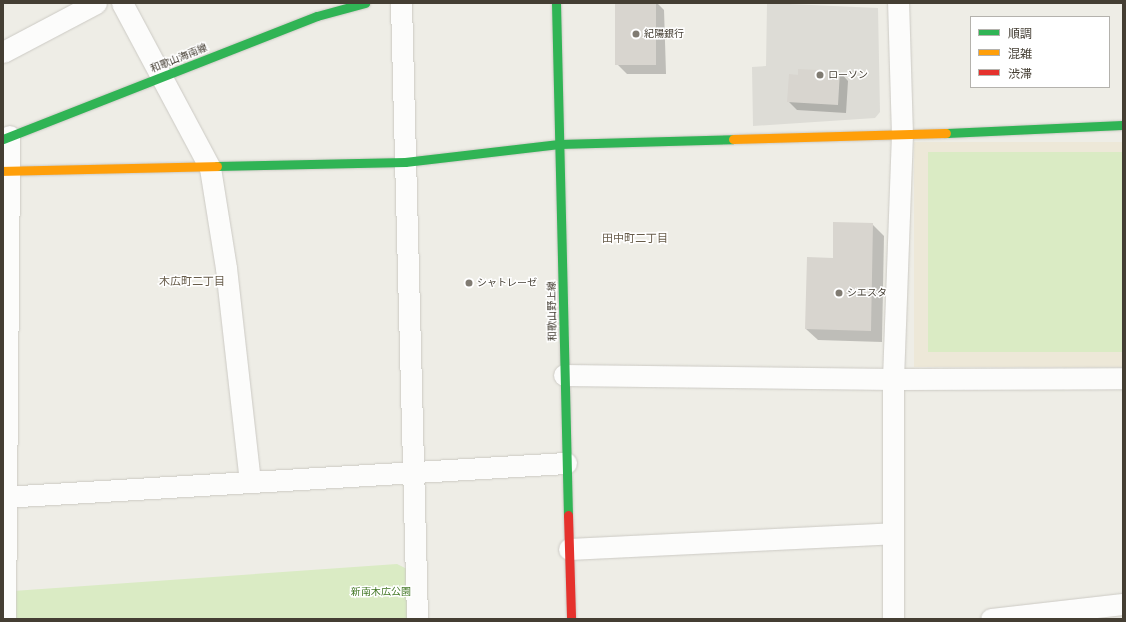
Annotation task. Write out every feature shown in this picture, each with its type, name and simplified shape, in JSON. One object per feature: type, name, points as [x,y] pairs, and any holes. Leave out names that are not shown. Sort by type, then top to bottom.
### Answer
[{"type":"street","points":[[3,52],[96,3]]},
{"type":"street","points":[[122,3],[160,77],[210,168],[226,268],[250,481]]},
{"type":"street","name":"和歌山海南線","points":[[6,138],[317,16],[366,3]]},
{"type":"street","points":[[400,3],[417,619]]},
{"type":"street","name":"和歌山野上線","points":[[556,3],[566,463],[571,619]]},
{"type":"street","points":[[893,619],[892,380],[902,135],[898,3]]},
{"type":"street","points":[[7,171],[210,168],[405,162],[559,144],[902,135],[1123,125]]},
{"type":"street","points":[[6,138],[6,619]]},
{"type":"street","points":[[564,375],[892,380],[1123,378]]},
{"type":"street","points":[[5,497],[412,470],[566,463]]},
{"type":"street","points":[[569,549],[893,533]]},
{"type":"street","points":[[991,619],[1123,604]]},
{"type":"shaded area","points":[[767,3],[878,8],[880,112],[875,118],[753,126],[752,67],[766,66]]},
{"type":"shaded area","points":[[914,142],[1123,142],[1123,367],[914,367]]},
{"type":"green space","points":[[928,152],[1123,152],[1123,352],[928,352]]},
{"type":"green space","name":"新南木広公園","points":[[397,564],[409,570],[410,619],[12,619],[13,591]]},
{"type":"building","name":"紀陽銀行","points":[[615,3],[656,3],[656,65],[615,65]]},
{"type":"building","points":[[798,69],[840,71],[838,105],[787,102],[789,74],[798,75]]},
{"type":"building","name":"シエスタ","points":[[833,222],[873,223],[871,331],[805,329],[807,257],[833,258]]},
{"type":"traffic: fast","points":[[3,139],[317,16],[365,3]]},
{"type":"traffic: fast","points":[[556,3],[568,515]]},
{"type":"traffic: fast","points":[[946,133],[1123,125]]},
{"type":"traffic: fast","points":[[217,166],[405,162],[559,144],[733,139]]},
{"type":"traffic: slow","points":[[733,139],[946,133]]},
{"type":"traffic: slow","points":[[3,171],[217,166]]},
{"type":"traffic: jam","points":[[568,515],[571,619]]},
{"type":"place","name":"紀陽銀行","points":[[636,34]]},
{"type":"place","name":"ローソン","points":[[820,75]]},
{"type":"place","name":"シャトレーゼ","points":[[469,283]]},
{"type":"place","name":"シエスタ","points":[[839,293]]},
{"type":"district","name":"田中町二丁目","points":[[635,239]]},
{"type":"district","name":"木広町二丁目","points":[[192,282]]}]
